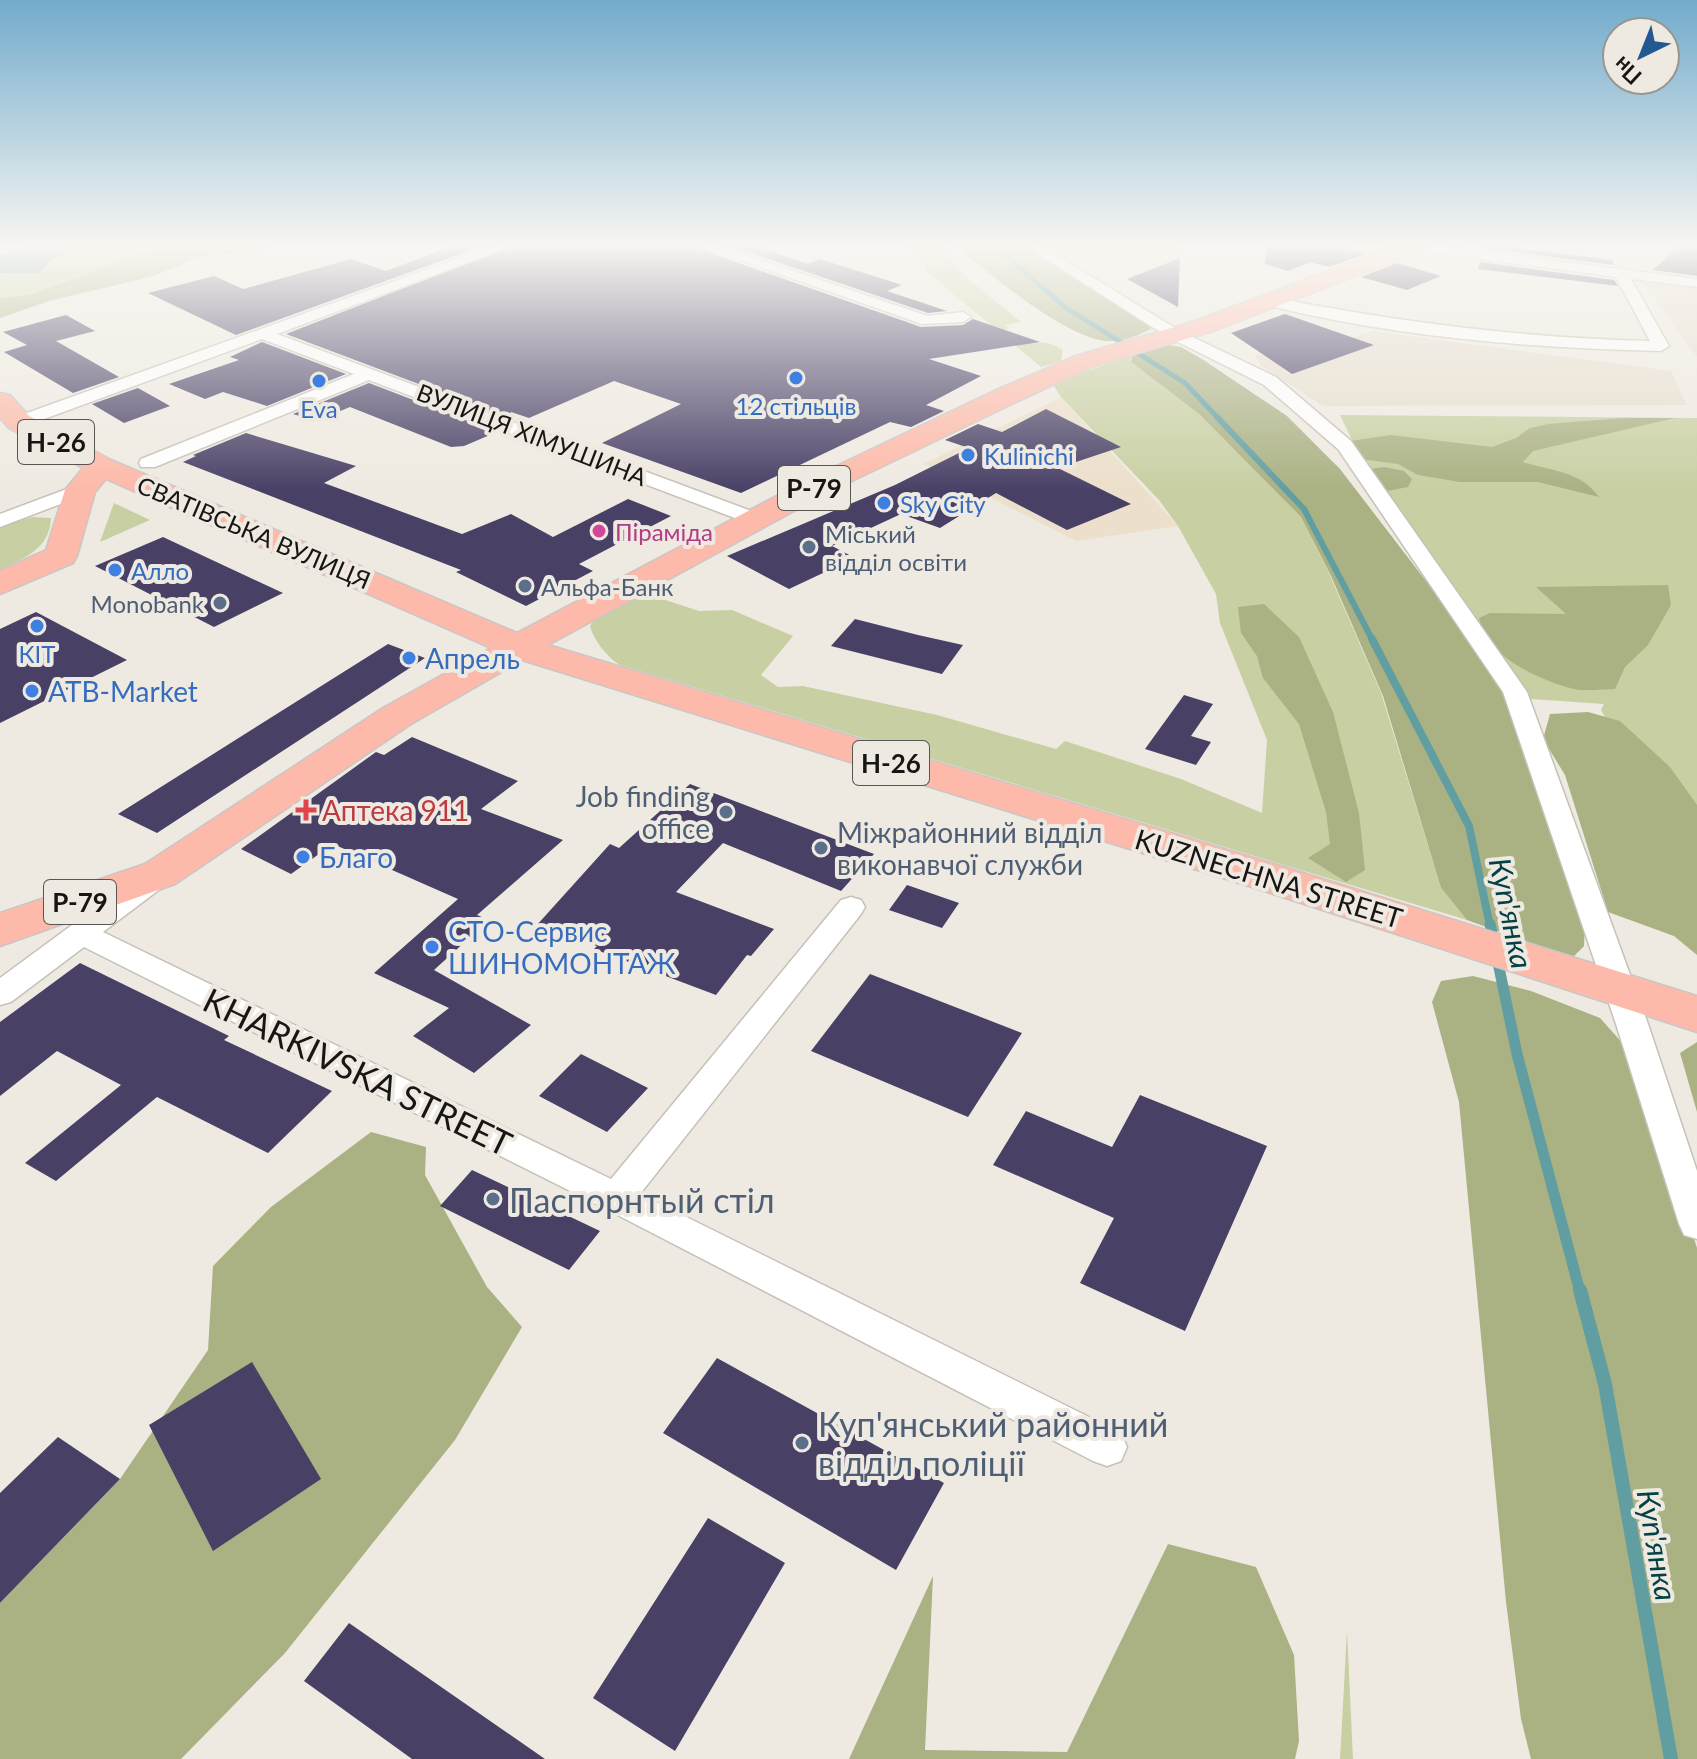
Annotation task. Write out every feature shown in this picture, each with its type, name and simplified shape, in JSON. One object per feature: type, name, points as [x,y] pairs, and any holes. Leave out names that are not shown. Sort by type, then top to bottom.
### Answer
[{"type":"main road","name":"Р-79","points":[[0,930],[160,874],[397,716],[755,519],[1004,397],[1128,347],[1195,327]]},
{"type":"main road","name":"СВАТІВСЬКА ВУЛИЦЯ","points":[[10,411],[101,466],[518,647]]},
{"type":"main road","points":[[0,584],[61,556],[80,490],[101,466]]},
{"type":"main road","name":"KUZNECHNA STREET","points":[[518,647],[1265,876],[1697,1014]]},
{"type":"street","points":[[10,411],[282,327]]},
{"type":"street","points":[[1163,327],[1270,381],[1345,445],[1515,692],[1632,1024],[1697,1224]]},
{"type":"street","points":[[1406,327],[1503,340],[1661,346],[1651,327]]},
{"type":"street","name":"ВУЛИЦЯ ХІМУШИНА","points":[[263,334],[755,519]]},
{"type":"street","points":[[148,463],[371,373]]},
{"type":"street","points":[[0,521],[80,490]]},
{"type":"street","points":[[0,994],[160,874]]},
{"type":"street","points":[[616,1198],[851,907]]},
{"type":"street","name":"KHARKIVSKA STREET","points":[[81,933],[616,1198],[1107,1447]]},
{"type":"shaded area","points":[[1675,327],[1697,327],[1697,357]]},
{"type":"shaded area","points":[[1372,331],[1671,371],[1687,405],[1323,406],[1261,366],[1254,354],[1290,359]]},
{"type":"shaded area","points":[[1061,397],[1178,526],[1076,541],[924,464]]},
{"type":"green space","points":[[993,327],[1008,327],[1004,330],[1023,344],[1044,343],[1063,350],[1061,361],[1041,367]]},
{"type":"green space","points":[[1068,327],[1153,327],[1124,340],[1112,341],[1095,339]]},
{"type":"green space","points":[[1156,346],[1181,347],[1202,359],[1287,416],[1340,469],[1462,628],[1509,696],[1585,922],[1584,946],[1572,958],[1467,920],[1441,888],[1383,696],[1331,576],[1301,517],[1199,414],[1131,362],[1133,355]]},
{"type":"green space","points":[[1133,355],[1131,362],[1199,414],[1301,517],[1381,693],[1441,888],[1467,920],[620,665],[606,653],[595,637],[590,626],[595,618],[644,593],[699,611],[732,610],[793,636],[761,675],[778,687],[803,686],[937,715],[1056,749],[1065,741],[1181,779],[1262,813],[1267,740],[1220,623],[1216,594],[1178,526],[1159,500],[1061,397],[1052,383]]},
{"type":"green space","points":[[1340,415],[1697,418],[1697,837],[1628,759],[1601,710],[1604,704],[1517,698],[1361,459]]},
{"type":"green space","points":[[1623,418],[1675,418],[1533,451],[1523,462],[1574,477],[1592,488],[1599,497],[1538,482],[1460,482],[1418,475],[1398,464],[1361,459],[1350,441],[1391,435],[1492,447],[1516,438],[1530,428],[1548,424]]},
{"type":"green space","points":[[1385,467],[1404,471],[1412,479],[1408,487],[1387,491],[1368,478],[1369,469]]},
{"type":"green space","points":[[114,503],[150,520],[100,542]]},
{"type":"green space","points":[[33,517],[51,518],[46,538],[34,551],[0,570],[0,526]]},
{"type":"green space","points":[[1668,585],[1671,605],[1648,645],[1625,667],[1615,689],[1575,689],[1528,672],[1491,643],[1479,618],[1490,613],[1566,614],[1536,587]]},
{"type":"green space","points":[[1264,604],[1299,637],[1333,712],[1359,813],[1365,870],[1346,882],[1308,858],[1330,844],[1326,812],[1299,724],[1263,678],[1257,656],[1241,633],[1238,607]]},
{"type":"green space","points":[[1588,712],[1620,721],[1670,767],[1697,805],[1697,955],[1674,936],[1608,912],[1565,775],[1543,739],[1550,714]]},
{"type":"green space","points":[[1473,976],[1531,991],[1600,1018],[1635,1057],[1697,1248],[1697,1759],[1531,1759],[1521,1719],[1506,1602],[1459,1102],[1432,1002],[1441,981]]},
{"type":"green space","points":[[1697,1042],[1697,1112],[1680,1053]]},
{"type":"green space","points":[[371,1132],[426,1147],[425,1175],[487,1287],[522,1327],[455,1440],[285,1653],[181,1759],[0,1759],[0,1603],[120,1479],[208,1350],[213,1266],[271,1207]]},
{"type":"green space","points":[[1168,1544],[1256,1567],[1294,1655],[1299,1741],[1295,1759],[849,1759],[933,1576],[925,1750],[1067,1752]]},
{"type":"green space","points":[[1347,1631],[1353,1759],[1340,1759]]},
{"type":"building","points":[[21,327],[88,327],[95,331],[56,341],[119,377],[73,393],[4,352],[27,345],[3,332]]},
{"type":"building","points":[[219,327],[258,327],[236,335]]},
{"type":"building","points":[[304,327],[997,327],[1040,342],[929,359],[981,376],[926,405],[944,411],[911,427],[890,422],[741,493],[602,443],[681,404],[614,381],[529,418],[511,412],[509,418],[286,334]]},
{"type":"building","points":[[1248,327],[1323,327],[1374,345],[1292,374],[1231,333]]},
{"type":"building","points":[[262,342],[346,374],[267,406],[223,392],[205,399],[169,384],[239,360],[230,357]]},
{"type":"building","points":[[369,383],[497,432],[464,446],[451,447],[350,407],[316,421],[293,414]]},
{"type":"building","points":[[138,388],[170,406],[124,423],[92,404]]},
{"type":"building","points":[[1046,409],[1121,447],[1058,468],[1131,504],[1067,530],[996,493],[940,528],[901,514],[832,546],[855,558],[789,589],[727,556],[895,485],[969,448],[945,440],[978,424],[1002,432]]},
{"type":"building","points":[[246,433],[356,466],[324,483],[462,534],[511,514],[553,537],[628,499],[671,516],[579,564],[593,571],[526,606],[456,572],[461,570],[183,462]]},
{"type":"building","points":[[163,537],[283,593],[214,627],[95,566]]},
{"type":"building","name":"ATB-Market","points":[[36,612],[127,660],[0,723],[0,629]]},
{"type":"building","points":[[855,619],[963,645],[942,674],[831,646]]},
{"type":"building","points":[[388,644],[425,658],[157,833],[118,814]]},
{"type":"building","points":[[1184,695],[1213,704],[1191,736],[1211,742],[1196,765],[1145,749]]},
{"type":"building","points":[[412,737],[518,781],[481,809],[563,840],[477,915],[489,920],[434,970],[531,1025],[474,1073],[413,1036],[449,1008],[374,973],[458,899],[333,844],[291,874],[241,849],[376,752],[384,755]]},
{"type":"building","points":[[690,784],[874,854],[841,891],[723,843],[676,892],[774,929],[751,956],[747,955],[716,995],[594,949],[597,946],[536,926],[610,844],[619,848]]},
{"type":"building","points":[[907,885],[959,903],[942,928],[889,910]]},
{"type":"building","points":[[80,963],[229,1036],[224,1040],[332,1091],[268,1153],[157,1097],[56,1181],[25,1163],[121,1085],[57,1051],[0,1096],[0,1022]]},
{"type":"building","points":[[870,974],[1022,1033],[968,1117],[811,1051]]},
{"type":"building","points":[[581,1054],[648,1088],[607,1132],[539,1096]]},
{"type":"building","points":[[1140,1095],[1267,1146],[1185,1331],[1080,1283],[1114,1218],[993,1165],[1026,1111],[1112,1147]]},
{"type":"building","points":[[472,1170],[600,1231],[569,1270],[440,1206]]},
{"type":"building","points":[[717,1358],[944,1483],[896,1570],[663,1433]]},
{"type":"building","points":[[252,1362],[321,1479],[213,1551],[149,1425]]},
{"type":"building","points":[[58,1437],[120,1479],[0,1603],[0,1493]]},
{"type":"building","points":[[708,1518],[785,1563],[675,1751],[593,1698]]},
{"type":"building","points":[[349,1623],[545,1759],[412,1759],[304,1681]]},
{"type":"waterway","name":"Куп'янка","points":[[1097,327],[1185,383],[1219,419]]},
{"type":"waterway","name":"Куп'янка","points":[[1217,417],[1304,509],[1373,641]]},
{"type":"waterway","name":"Куп'янка","points":[[1372,639],[1469,826],[1490,926]]},
{"type":"waterway","name":"Куп'янка","points":[[1490,924],[1494,943]]},
{"type":"waterway","name":"Куп'янка","points":[[1497,958],[1517,1054],[1580,1292]]},
{"type":"waterway","name":"Куп'янка","points":[[1580,1290],[1605,1384],[1671,1759]]},
{"type":"place","name":"12 стільців","points":[[796,378]]},
{"type":"place","name":"Eva","points":[[319,381]]},
{"type":"place","name":"Kulinichi","points":[[968,455]]},
{"type":"place","name":"Sky City","points":[[884,503]]},
{"type":"place","name":"Піраміда","points":[[599,531]]},
{"type":"place","name":"Міський відділ освіти","points":[[809,547]]},
{"type":"place","name":"Алло","points":[[115,570]]},
{"type":"place","name":"Альфа-Банк","points":[[525,586]]},
{"type":"place","name":"Monobank","points":[[220,603]]},
{"type":"place","name":"КІТ","points":[[37,626]]},
{"type":"place","name":"Апрель","points":[[409,658]]},
{"type":"place","name":"ATB-Market","points":[[32,691]]},
{"type":"place","name":"Аптека 911","points":[[306,810]]},
{"type":"place","name":"Job finding office","points":[[726,812]]},
{"type":"place","name":"Міжрайонний відділ виконавчої служби","points":[[821,848]]},
{"type":"place","name":"Благо","points":[[303,857]]},
{"type":"place","name":"СТО-Сервис ШИНОМОНТАЖ","points":[[432,947]]},
{"type":"place","name":"Паспорнтый стіл","points":[[493,1199]]},
{"type":"place","name":"Куп'янський районний відділ поліції","points":[[802,1443]]}]
